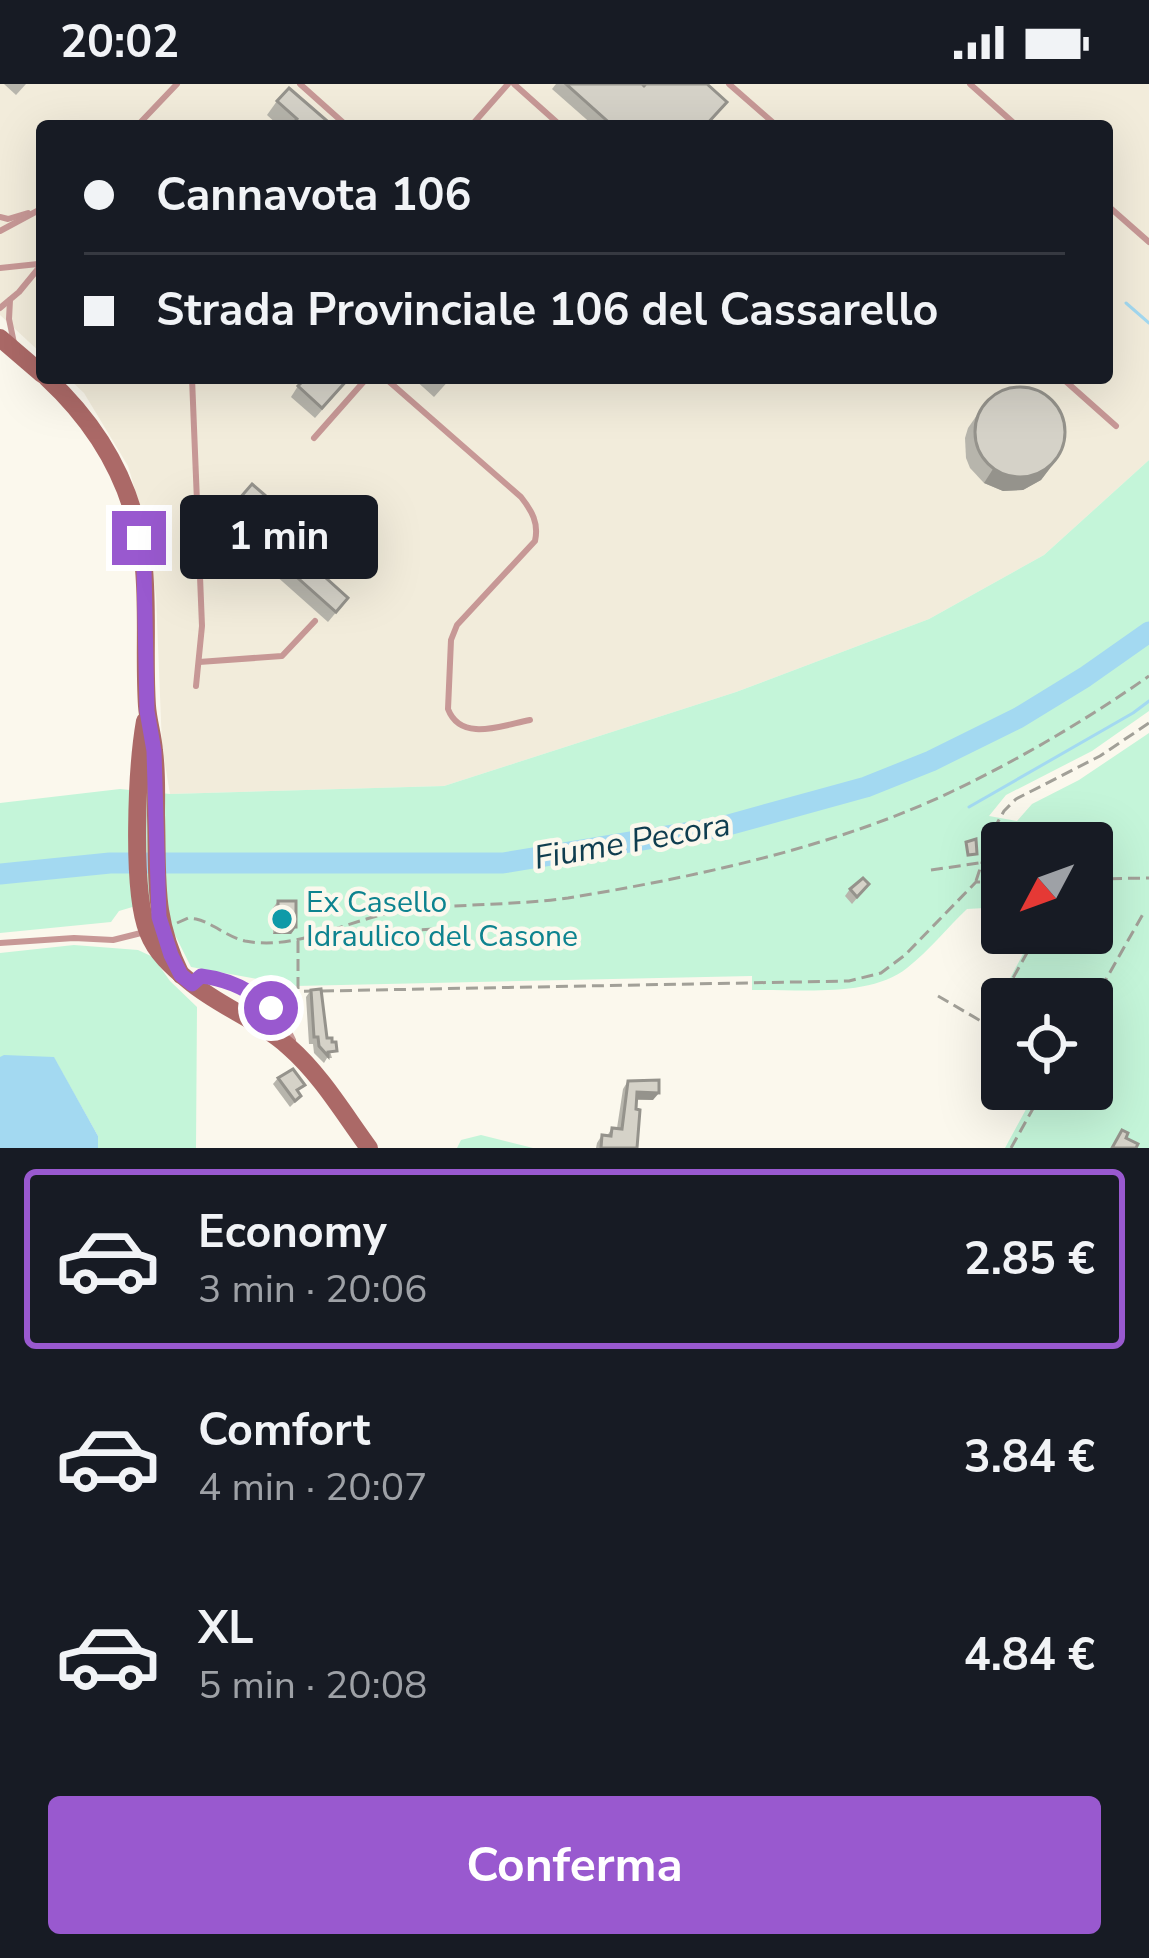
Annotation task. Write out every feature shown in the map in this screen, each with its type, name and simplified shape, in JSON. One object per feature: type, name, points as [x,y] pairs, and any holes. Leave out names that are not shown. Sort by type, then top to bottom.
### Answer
[{"type":"street","points":[[0,338],[36,368]]},
{"type":"street","points":[[54,384],[74,403],[119,471],[132,505],[144,569],[147,711],[140,749],[148,821],[149,902],[186,979],[292,1050],[315,1073],[370,1148]]},
{"type":"lane","points":[[143,120],[177,84]]},
{"type":"lane","points":[[300,84],[340,120]]},
{"type":"lane","points":[[477,120],[511,84],[554,120]]},
{"type":"lane","points":[[729,84],[770,120]]},
{"type":"lane","points":[[970,84],[1010,120]]},
{"type":"lane","points":[[0,218],[36,210]]},
{"type":"lane","points":[[1113,210],[1149,242]]},
{"type":"lane","points":[[0,231],[36,211]]},
{"type":"lane","points":[[0,268],[36,264]]},
{"type":"lane","points":[[0,308],[36,270]]},
{"type":"lane","points":[[10,300],[13,341],[22,356]]},
{"type":"lane","points":[[192,384],[202,626],[196,686]]},
{"type":"lane","points":[[314,438],[362,384]]},
{"type":"lane","points":[[392,384],[521,497],[534,516],[535,541],[458,625],[451,640],[448,710],[458,725],[470,730],[530,720]]},
{"type":"lane","points":[[1069,384],[1116,426]]},
{"type":"lane","points":[[199,662],[283,656],[315,621]]},
{"type":"lane","points":[[0,944],[113,940],[161,930]]},
{"type":"lane","points":[[186,979],[206,976],[259,997],[289,1031],[292,1050]]},
{"type":"path","points":[[161,930],[188,918],[203,920],[238,940],[298,939],[393,913],[586,894],[694,874],[816,843],[949,793],[1049,742],[1149,676]]},
{"type":"path","points":[[998,822],[1016,799],[1100,756],[1149,723]]},
{"type":"path","points":[[259,997],[298,990],[849,981],[881,973],[905,955],[976,882],[981,865],[931,870]]},
{"type":"path","points":[[1113,879],[1149,878]]},
{"type":"path","points":[[976,882],[981,882]]},
{"type":"path","points":[[1107,978],[1143,914]]},
{"type":"path","points":[[342,929],[434,929]]},
{"type":"path","points":[[298,939],[298,990]]},
{"type":"path","points":[[938,996],[981,1021]]},
{"type":"path","points":[[1011,1148],[1032,1110]]},
{"type":"shaded area","points":[[0,84],[1149,84],[1149,460],[1044,555],[929,619],[736,692],[444,786],[170,794],[162,746],[156,595],[144,520],[128,466],[74,384],[1113,384],[1113,120],[36,120],[36,348],[0,315]]},
{"type":"green space","points":[[1149,460],[1149,711],[1092,751],[1006,795],[989,816],[1017,821],[1032,804],[1079,780],[1149,733],[1149,1148],[1005,1148],[1026,1110],[1113,1110],[1113,978],[1010,978],[1023,954],[1113,954],[1113,822],[981,822],[981,908],[967,909],[892,978],[854,988],[752,990],[752,976],[296,986],[191,967],[167,919],[166,897],[119,911],[111,922],[0,933],[0,803],[120,789],[170,794],[444,786],[736,692],[929,619],[1044,555]]},
{"type":"green space","points":[[74,945],[138,950],[153,957],[197,1007],[196,1148],[98,1148],[98,1136],[54,1058],[0,1057],[0,953]]},
{"type":"green space","points":[[481,1135],[533,1148],[457,1148],[461,1140]]},
{"type":"water","points":[[0,1057],[54,1057],[98,1136],[98,1148],[0,1148]]},
{"type":"building","points":[[566,84],[707,84],[727,102],[710,120],[606,120]]},
{"type":"building","points":[[289,88],[326,120],[296,120],[277,101]]},
{"type":"building","points":[[300,384],[344,384],[322,408]]},
{"type":"building","points":[[1020,387],[1037,390],[1052,400],[1062,415],[1062,449],[1052,464],[1037,474],[1020,477],[1003,474],[988,464],[978,449],[975,432],[978,415],[988,400],[1003,390]]},
{"type":"building","points":[[252,484],[267,497],[233,535],[219,522]]},
{"type":"building","points":[[285,541],[348,598],[336,612],[272,555]]},
{"type":"building","points":[[976,839],[977,854],[968,855],[966,842]]},
{"type":"building","points":[[863,878],[869,884],[857,897],[850,889]]},
{"type":"building","points":[[278,901],[296,901],[296,927],[278,927]]},
{"type":"building","points":[[321,989],[327,1038],[336,1042],[337,1051],[328,1056],[314,1037],[311,990]]},
{"type":"building","points":[[293,1069],[305,1085],[297,1090],[301,1096],[295,1101],[278,1078]]},
{"type":"building","points":[[659,1080],[659,1093],[637,1092],[637,1148],[601,1148],[602,1135],[611,1136],[612,1128],[622,1129],[628,1081]]},
{"type":"building","points":[[1122,1130],[1138,1144],[1136,1148],[1112,1148]]},
{"type":"waterway","points":[[1126,303],[1149,323]]},
{"type":"waterway","name":"Fiume Pecora","points":[[0,874],[110,863],[503,863],[721,827],[866,787],[931,761],[1018,718],[1149,632]]},
{"type":"waterway","points":[[969,807],[1149,701]]},
{"type":"place","name":"Ex Casello Idraulico del Casone","points":[[282,919]]},
{"type":"route","points":[[139,538],[147,711],[154,751],[157,901],[164,938],[181,975],[192,984],[201,976],[214,978],[253,992],[271,1008]]}]
